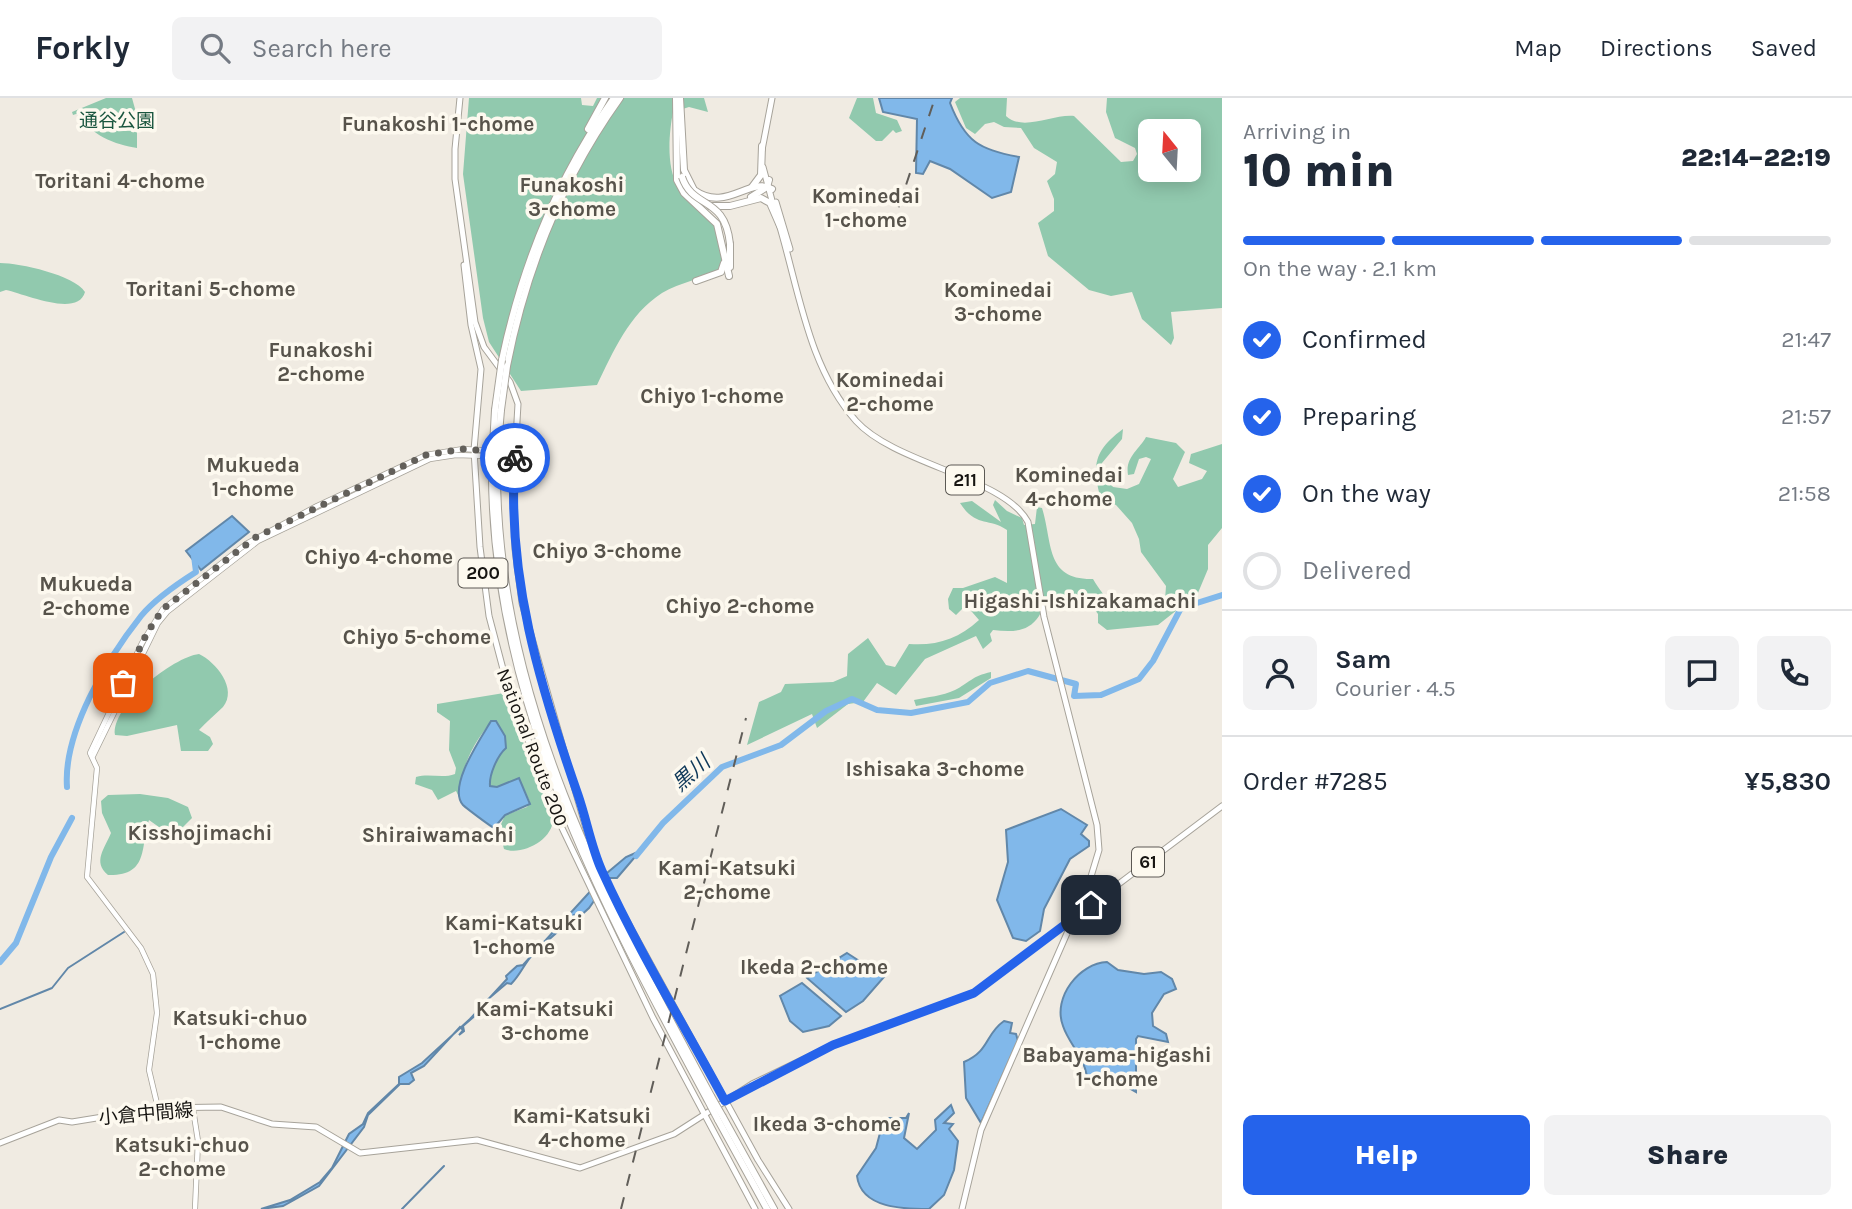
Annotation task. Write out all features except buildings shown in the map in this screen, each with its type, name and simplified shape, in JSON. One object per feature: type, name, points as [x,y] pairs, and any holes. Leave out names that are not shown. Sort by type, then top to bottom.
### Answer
[{"type":"highway","points":[[605,98],[562,188],[529,278],[505,363],[495,446],[495,542],[512,646],[535,730],[579,839],[658,1002],[767,1209]]},
{"type":"highway","points":[[562,188],[614,98]]},
{"type":"highway","points":[[562,188],[622,98]]},
{"type":"highway","points":[[670,98],[679,127],[686,179],[697,192],[718,199],[770,185]]},
{"type":"highway","points":[[680,98],[676,175],[684,192],[714,220],[727,246]]},
{"type":"highway","points":[[682,145],[681,177],[691,193],[722,215],[727,246],[723,270],[696,281]]},
{"type":"highway","points":[[742,193],[759,179],[762,145]]},
{"type":"highway","points":[[734,205],[770,185]]},
{"type":"highway","points":[[684,192],[706,205],[734,205],[754,198],[764,199],[780,226]]},
{"type":"highway","points":[[720,1119],[776,1209]]},
{"type":"main road","name":"National Route 200","points":[[460,98],[454,157],[470,318],[481,369],[475,452],[481,559],[498,653],[515,710],[553,806],[653,1018],[755,1209]]},
{"type":"main road","name":"211","points":[[772,98],[762,145],[780,226],[816,354],[833,388],[857,422],[871,435],[922,462],[1002,497],[1023,511],[1028,522],[1044,617],[1097,825],[1099,850],[1074,918],[981,1130],[962,1209]]},
{"type":"main road","name":"211","points":[[765,130],[770,185],[787,238],[806,323]]},
{"type":"main road","name":"National Route 200","points":[[464,244],[477,331],[489,356],[510,382],[518,404],[514,535],[522,603],[553,722],[581,804],[591,846],[610,890],[725,1101],[789,1209]]},
{"type":"main road","points":[[158,1108],[149,1070],[157,1013],[153,974],[141,948],[87,877],[97,768],[92,755],[158,624],[167,612],[222,567],[274,532],[398,473],[442,456],[475,452],[516,455]]},
{"type":"main road","name":"61","points":[[704,1115],[725,1101],[833,1045],[974,993],[1222,806]]},
{"type":"main road","name":"小倉中間線","points":[[0,1143],[50,1123],[122,1116],[158,1108],[229,1108],[272,1124],[316,1128],[357,1151],[477,1140],[580,1168],[674,1135],[704,1115]]},
{"type":"main road","points":[[193,1109],[198,1141],[195,1209]]},
{"type":"green space","name":"通谷公園","points":[[106,98],[132,98],[137,116],[137,148],[96,133],[89,127],[82,112],[73,115],[72,112]]},
{"type":"green space","points":[[469,98],[581,98],[582,105],[593,106],[597,98],[704,98],[708,112],[689,107],[673,112],[670,160],[678,187],[715,227],[719,236],[721,268],[669,289],[650,302],[623,334],[597,385],[521,391],[489,342],[483,318],[463,174]]},
{"type":"green space","points":[[857,98],[873,98],[876,113],[897,120],[902,131],[896,133],[893,130],[882,141],[876,141],[849,118]]},
{"type":"green space","points":[[960,98],[1007,98],[1006,116],[1013,121],[1029,123],[1074,116],[1121,162],[1133,161],[1137,154],[1135,148],[1115,138],[1106,112],[1107,98],[1222,98],[1222,308],[1171,312],[1174,338],[1171,345],[1142,319],[1132,292],[1111,296],[1089,290],[1048,256],[1038,223],[1054,211],[1054,199],[1047,181],[1055,174],[1057,162],[1034,148],[1021,128],[1004,127],[994,122],[985,124],[975,134],[966,128],[955,102]]},
{"type":"green space","points":[[0,263],[59,275],[85,292],[80,300],[62,304],[6,290],[0,292]]},
{"type":"green space","points":[[1123,429],[1122,439],[1102,463],[1103,474],[1113,487],[1127,489],[1139,484],[1151,459],[1139,459],[1134,474],[1128,475],[1128,469],[1131,458],[1146,437],[1176,443],[1185,452],[1173,479],[1178,487],[1202,479],[1207,471],[1189,463],[1191,454],[1222,444],[1222,528],[1208,545],[1208,569],[1195,600],[1182,606],[1158,625],[1107,630],[1098,623],[1098,614],[1089,602],[1048,595],[1039,616],[1030,626],[1013,631],[993,630],[990,634],[992,641],[983,649],[976,636],[925,659],[896,695],[877,683],[863,702],[848,704],[817,728],[812,714],[747,745],[759,702],[781,692],[785,684],[833,682],[847,676],[848,654],[868,638],[886,665],[895,667],[909,644],[947,640],[979,620],[966,605],[956,615],[949,609],[948,599],[953,588],[963,588],[995,577],[1007,583],[1007,530],[971,516],[960,503],[972,501],[1001,522],[993,505],[995,500],[1007,511],[1022,518],[1024,525],[1035,524],[1037,507],[1042,508],[1054,557],[1066,573],[1077,578],[1093,579],[1108,599],[1123,608],[1141,607],[1165,600],[1166,586],[1141,552],[1132,523],[1116,505],[1101,500],[1096,478],[1097,460],[1100,452]]},
{"type":"green space","points":[[199,654],[218,670],[228,692],[223,707],[199,730],[210,737],[213,744],[208,751],[181,751],[177,725],[127,736],[115,735],[116,723],[133,697],[160,673],[188,657]]},
{"type":"green space","points":[[991,672],[991,678],[959,698],[916,706],[914,700],[950,692]]},
{"type":"green space","points":[[504,693],[553,819],[552,827],[542,840],[527,848],[511,851],[504,849],[499,829],[505,815],[527,807],[530,802],[519,778],[497,787],[490,786],[494,766],[506,748],[494,720],[469,756],[459,797],[456,791],[438,800],[432,790],[415,784],[416,777],[455,774],[456,768],[449,750],[450,721],[437,712],[437,704]]},
{"type":"green space","points":[[140,794],[168,798],[188,807],[192,818],[173,837],[149,820],[137,865],[121,874],[108,875],[100,860],[111,833],[102,813],[101,801],[108,795]]},
{"type":"water","points":[[879,98],[952,98],[950,103],[968,135],[984,147],[1019,157],[1011,192],[992,198],[950,169],[930,161],[923,174],[916,173],[917,119],[883,112]]},
{"type":"water","points":[[232,516],[249,532],[201,570],[186,551]]},
{"type":"water","points":[[491,721],[496,721],[505,736],[506,748],[494,766],[490,786],[497,787],[519,778],[530,804],[505,815],[494,828],[463,805],[459,797],[459,787],[467,763]]},
{"type":"water","points":[[1061,809],[1087,825],[1081,834],[1089,841],[1089,846],[1070,859],[1044,909],[1040,931],[1026,941],[1013,938],[997,900],[1008,862],[1006,830]]},
{"type":"water","points":[[640,851],[617,878],[610,878],[589,908],[578,918],[579,914],[574,915],[534,953],[511,984],[507,983],[490,998],[507,979],[506,976],[517,966],[523,965],[607,873],[626,857]]},
{"type":"water","points":[[847,953],[884,977],[863,1001],[846,1012],[807,978]]},
{"type":"water","points":[[1107,962],[1118,970],[1144,974],[1161,972],[1172,979],[1176,989],[1164,994],[1152,1013],[1153,1026],[1166,1034],[1168,1042],[1138,1036],[1136,1039],[1136,1092],[1120,1083],[1097,1082],[1087,1076],[1063,1026],[1061,1004],[1071,983],[1087,968]]},
{"type":"water","points":[[802,983],[841,1016],[829,1026],[803,1032],[790,1021],[780,996]]},
{"type":"water","points":[[487,1001],[484,1008],[463,1026],[470,1019]]},
{"type":"water","points":[[1004,1021],[1012,1023],[1010,1033],[1016,1034],[1018,1041],[981,1123],[966,1098],[964,1062],[979,1053],[993,1031]]},
{"type":"water","points":[[453,1035],[424,1066],[411,1073],[414,1080],[409,1084],[400,1084],[368,1115],[364,1127],[319,1186],[283,1206],[261,1209],[290,1200],[320,1182],[332,1168],[349,1134],[363,1124],[368,1113],[399,1084],[399,1077],[422,1063]]},
{"type":"water","points":[[951,1105],[954,1113],[944,1123],[953,1124],[949,1129],[958,1141],[954,1170],[944,1195],[929,1209],[886,1205],[867,1195],[860,1187],[857,1176],[876,1148],[880,1133],[876,1127],[880,1129],[889,1118],[906,1118],[909,1113],[904,1138],[917,1149],[936,1130],[935,1120]]},
{"type":"waterway","points":[[67,787],[72,743],[102,674],[128,633],[147,610],[196,572],[194,556]]},
{"type":"waterway","name":"黒川","points":[[636,856],[663,823],[722,767],[781,745],[826,711],[852,699],[877,710],[911,713],[968,702],[990,683],[1028,671],[1076,684],[1074,696],[1101,695],[1139,679],[1153,661],[1181,608],[1222,595]]},
{"type":"waterway","points":[[0,962],[16,943],[51,857],[72,818]]},
{"type":"waterway","points":[[0,1009],[52,988],[68,968],[124,932]]},
{"type":"waterway","points":[[402,1209],[444,1166]]},
{"type":"railway","points":[[891,230],[935,98]]},
{"type":"railway","points":[[621,1209],[746,718]]},
{"type":"way so far","points":[[123,683],[147,633],[163,609],[271,528],[416,458],[436,452],[463,449],[516,453],[515,458]]},
{"type":"district","name":"Funakoshi 1-chome","points":[[438,124]]},
{"type":"district","name":"Toritani 4-chome","points":[[120,181]]},
{"type":"district","name":"Funakoshi 3-chome","points":[[572,197]]},
{"type":"district","name":"Kominedai 1-chome","points":[[866,208]]},
{"type":"district","name":"Toritani 5-chome","points":[[211,289]]},
{"type":"district","name":"Kominedai 3-chome","points":[[998,302]]},
{"type":"district","name":"Funakoshi 2-chome","points":[[321,362]]},
{"type":"district","name":"Kominedai 2-chome","points":[[890,392]]},
{"type":"district","name":"Chiyo 1-chome","points":[[712,396]]},
{"type":"district","name":"Mukueda 1-chome","points":[[253,477]]},
{"type":"district","name":"Kominedai 4-chome","points":[[1069,487]]},
{"type":"district","name":"Chiyo 3-chome","points":[[607,551]]},
{"type":"district","name":"Chiyo 4-chome","points":[[379,557]]},
{"type":"district","name":"Mukueda 2-chome","points":[[86,596]]},
{"type":"district","name":"Higashi-Ishizakamachi","points":[[1080,601]]},
{"type":"district","name":"Chiyo 2-chome","points":[[740,606]]},
{"type":"district","name":"Chiyo 5-chome","points":[[417,637]]},
{"type":"district","name":"Ishisaka 3-chome","points":[[935,769]]},
{"type":"district","name":"Kisshojimachi","points":[[200,833]]},
{"type":"district","name":"Shiraiwamachi","points":[[438,835]]},
{"type":"district","name":"Kami-Katsuki 2-chome","points":[[727,880]]},
{"type":"district","name":"Kami-Katsuki 1-chome","points":[[514,935]]},
{"type":"district","name":"Ikeda 2-chome","points":[[814,967]]},
{"type":"district","name":"Kami-Katsuki 3-chome","points":[[545,1021]]},
{"type":"district","name":"Katsuki-chuo 1-chome","points":[[240,1030]]},
{"type":"district","name":"Babayama-higashi 1-chome","points":[[1117,1067]]},
{"type":"district","name":"Ikeda 3-chome","points":[[827,1124]]},
{"type":"district","name":"Kami-Katsuki 4-chome","points":[[582,1128]]},
{"type":"district","name":"Katsuki-chuo 2-chome","points":[[182,1157]]},
{"type":"route","points":[[515,458],[514,522],[522,603],[553,722],[581,804],[591,846],[634,937],[725,1101],[762,1079],[833,1045],[974,993],[1091,905]]}]
